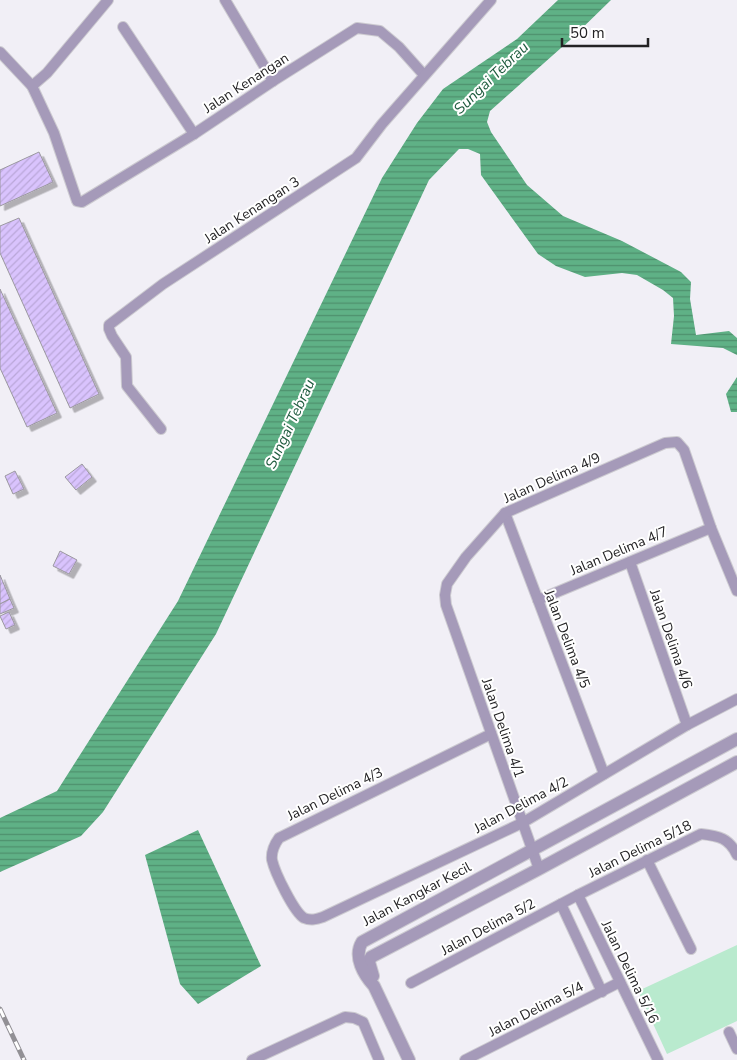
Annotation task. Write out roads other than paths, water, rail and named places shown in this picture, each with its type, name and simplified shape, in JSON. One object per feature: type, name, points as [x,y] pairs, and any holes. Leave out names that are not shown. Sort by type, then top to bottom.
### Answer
[{"type":"street","points":[[0,52],[32,86],[47,73],[108,0]]},
{"type":"street","points":[[225,0],[273,81]]},
{"type":"street","points":[[424,75],[491,0]]},
{"type":"street","points":[[123,27],[194,134]]},
{"type":"street","name":"Jalan Kenangan","points":[[32,86],[54,133],[77,201],[86,201],[194,134],[357,28],[380,31],[399,47],[424,75]]},
{"type":"street","name":"Jalan Kenangan 3","points":[[161,429],[127,386],[126,357],[109,329],[112,322],[162,284],[356,158],[424,75]]},
{"type":"street","name":"Jalan Delima 4/9","points":[[445,596],[447,584],[466,557],[505,513],[665,443],[677,442],[684,450],[711,528]]},
{"type":"street","name":"Jalan Delima 4/5","points":[[505,513],[604,774]]},
{"type":"street","points":[[711,528],[737,591]]},
{"type":"street","name":"Jalan Delima 4/7","points":[[538,600],[711,528]]},
{"type":"street","name":"Jalan Delima 4/6","points":[[630,562],[687,725]]},
{"type":"street","name":"Jalan Delima 4/1","points":[[445,596],[446,605],[490,734],[539,869]]},
{"type":"street","name":"Jalan Delima 4/2","points":[[310,920],[323,917],[522,823],[687,725],[737,699]]},
{"type":"street","name":"Jalan Delima 4/3","points":[[310,920],[302,916],[294,905],[282,884],[272,860],[274,846],[279,838],[490,734]]},
{"type":"street","name":"Jalan Kangkar Kecil","points":[[374,986],[368,979],[358,956],[359,949],[365,939],[737,739]]},
{"type":"street","points":[[409,1060],[374,986],[369,962],[371,956],[539,869],[737,762]]},
{"type":"street","name":"Jalan Delima 5/18","points":[[578,895],[701,834],[719,836],[732,845],[737,855]]},
{"type":"street","points":[[647,860],[691,949]]},
{"type":"street","name":"Jalan Delima 5/2","points":[[411,983],[578,895]]},
{"type":"street","name":"Jalan Delima 5/16","points":[[578,895],[658,1060]]},
{"type":"street","points":[[561,904],[602,992]]},
{"type":"street","name":"Jalan Delima 5/4","points":[[465,1060],[620,982]]},
{"type":"street","points":[[252,1060],[345,1017],[363,1022],[379,1060]]},
{"type":"street","points":[[729,1032],[737,1049]]},
{"type":"water","name":"Sungai Tebrau","points":[[558,0],[611,0],[570,40],[490,111],[487,122],[491,132],[527,185],[563,216],[622,241],[681,272],[691,282],[690,299],[696,335],[729,331],[737,338],[737,355],[723,348],[671,344],[674,316],[673,298],[637,275],[622,273],[585,277],[556,266],[538,254],[481,175],[480,154],[468,149],[459,149],[429,180],[216,634],[103,812],[81,836],[0,872],[0,818],[57,791],[178,601],[382,178],[417,123],[443,89],[517,39]]},
{"type":"water","points":[[737,377],[737,412],[731,412],[726,394]]},
{"type":"water","points":[[198,830],[261,966],[198,1004],[180,984],[145,855]]},
{"type":"railway","points":[[0,1009],[24,1060]]}]
